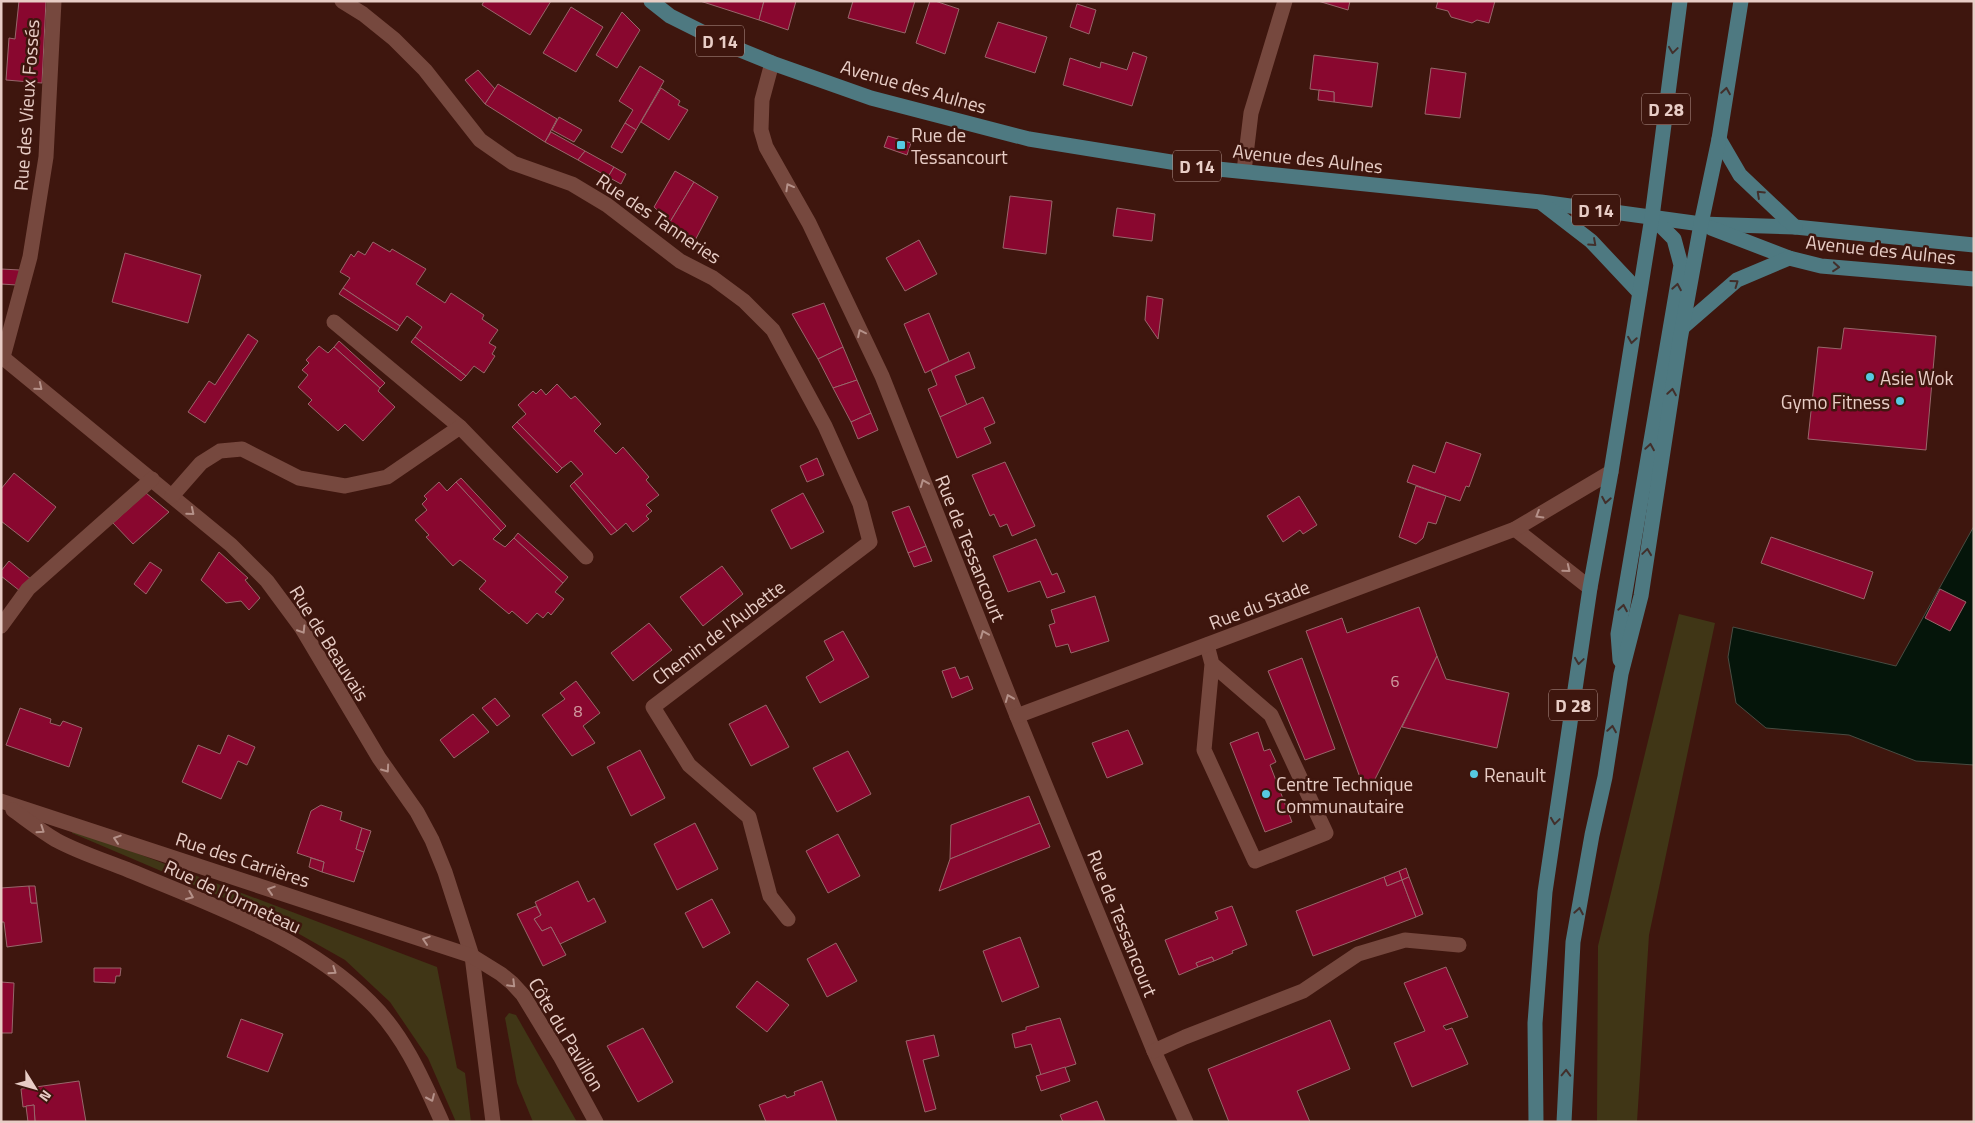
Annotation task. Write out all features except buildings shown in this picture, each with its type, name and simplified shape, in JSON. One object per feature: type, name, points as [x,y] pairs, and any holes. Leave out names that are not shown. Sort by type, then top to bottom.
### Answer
[{"type":"main road","name":"D 14","points":[[651,1],[670,16],[728,45],[772,64]]},
{"type":"main road","name":"D 28","points":[[1536,1122],[1535,1022],[1545,892],[1590,588],[1611,472],[1652,217],[1680,1]]},
{"type":"main road","name":"D 28","points":[[1564,1122],[1573,942],[1592,835],[1605,777],[1621,674],[1641,596],[1676,369],[1701,224],[1719,140],[1741,1]]},
{"type":"main road","name":"Avenue des Aulnes","points":[[772,64],[871,98],[1029,139],[1208,168],[1541,202],[1701,224],[1795,227],[1974,245]]},
{"type":"main road","points":[[1719,140],[1740,175],[1795,227]]},
{"type":"main road","points":[[1541,202],[1591,241],[1639,292]]},
{"type":"main road","points":[[1621,674],[1618,634],[1681,265],[1674,239],[1652,217]]},
{"type":"main road","name":"Avenue des Aulnes","points":[[1701,224],[1789,258],[1821,266],[1974,279]]},
{"type":"main road","points":[[1684,326],[1738,280],[1789,258]]},
{"type":"street","name":"Rue des Vieux Fossés","points":[[2,356],[30,257],[46,157],[54,1]]},
{"type":"street","name":"Rue des Tanneries","points":[[342,1],[394,39],[425,70],[480,140],[513,163],[572,184],[607,206],[680,261],[713,278],[744,301],[773,330],[825,426],[860,504],[870,542]]},
{"type":"street","points":[[1244,171],[1251,113],[1285,1]]},
{"type":"street","name":"Rue de Tessancourt","points":[[772,64],[762,100],[761,130],[766,147],[809,223],[882,376],[1017,716],[1154,1051],[1186,1122]]},
{"type":"street","points":[[334,322],[460,427],[586,557]]},
{"type":"street","name":"Rue de Beauvais","points":[[2,356],[231,545],[267,581],[301,627],[365,735],[417,812],[446,872],[472,956],[493,1122]]},
{"type":"street","points":[[172,496],[201,463],[220,451],[242,449],[299,478],[345,486],[388,477],[460,427]]},
{"type":"street","name":"Rue du Stade","points":[[1017,716],[1516,530],[1611,472]]},
{"type":"street","points":[[1,626],[28,589],[152,479]]},
{"type":"street","points":[[1516,530],[1590,588]]},
{"type":"street","name":"Chemin de l'Aubette","points":[[788,919],[770,896],[749,816],[689,765],[653,706],[870,542]]},
{"type":"street","points":[[1207,645],[1212,664],[1204,750],[1255,861],[1326,833],[1271,715],[1212,664]]},
{"type":"street","name":"Rue des Carrières","points":[[1,802],[472,956]]},
{"type":"street","name":"Rue de l'Ormeteau","points":[[1,802],[57,840],[246,919],[299,948],[342,977],[371,1003],[400,1038],[421,1076],[442,1122]]},
{"type":"street","points":[[1154,1051],[1303,991],[1358,954],[1405,940],[1459,945]]},
{"type":"street","name":"Côte du Pavillon","points":[[472,956],[501,974],[523,995],[560,1056],[596,1122]]},
{"type":"shaded area","points":[[1974,526],[1974,765],[1916,761],[1849,735],[1766,728],[1736,703],[1728,657],[1733,627],[1896,666]]},
{"type":"shaded area","points":[[1679,614],[1715,623],[1649,935],[1637,1122],[1597,1122],[1598,946]]},
{"type":"shaded area","points":[[73,829],[437,967],[457,1068],[465,1073],[471,1122],[456,1122],[428,1058],[390,1002],[345,960],[271,918],[72,833]]},
{"type":"shaded area","points":[[509,1013],[516,1015],[577,1122],[533,1122],[517,1083],[505,1018]]},
{"type":"place","name":"Rue de Tessancourt","points":[[901,145]]},
{"type":"place","name":"Asie Wok","points":[[1870,377]]},
{"type":"place","name":"Gymo Fitness","points":[[1900,401]]},
{"type":"place","name":"Renault","points":[[1474,774]]},
{"type":"place","name":"Centre Technique Communautaire","points":[[1266,794]]}]
